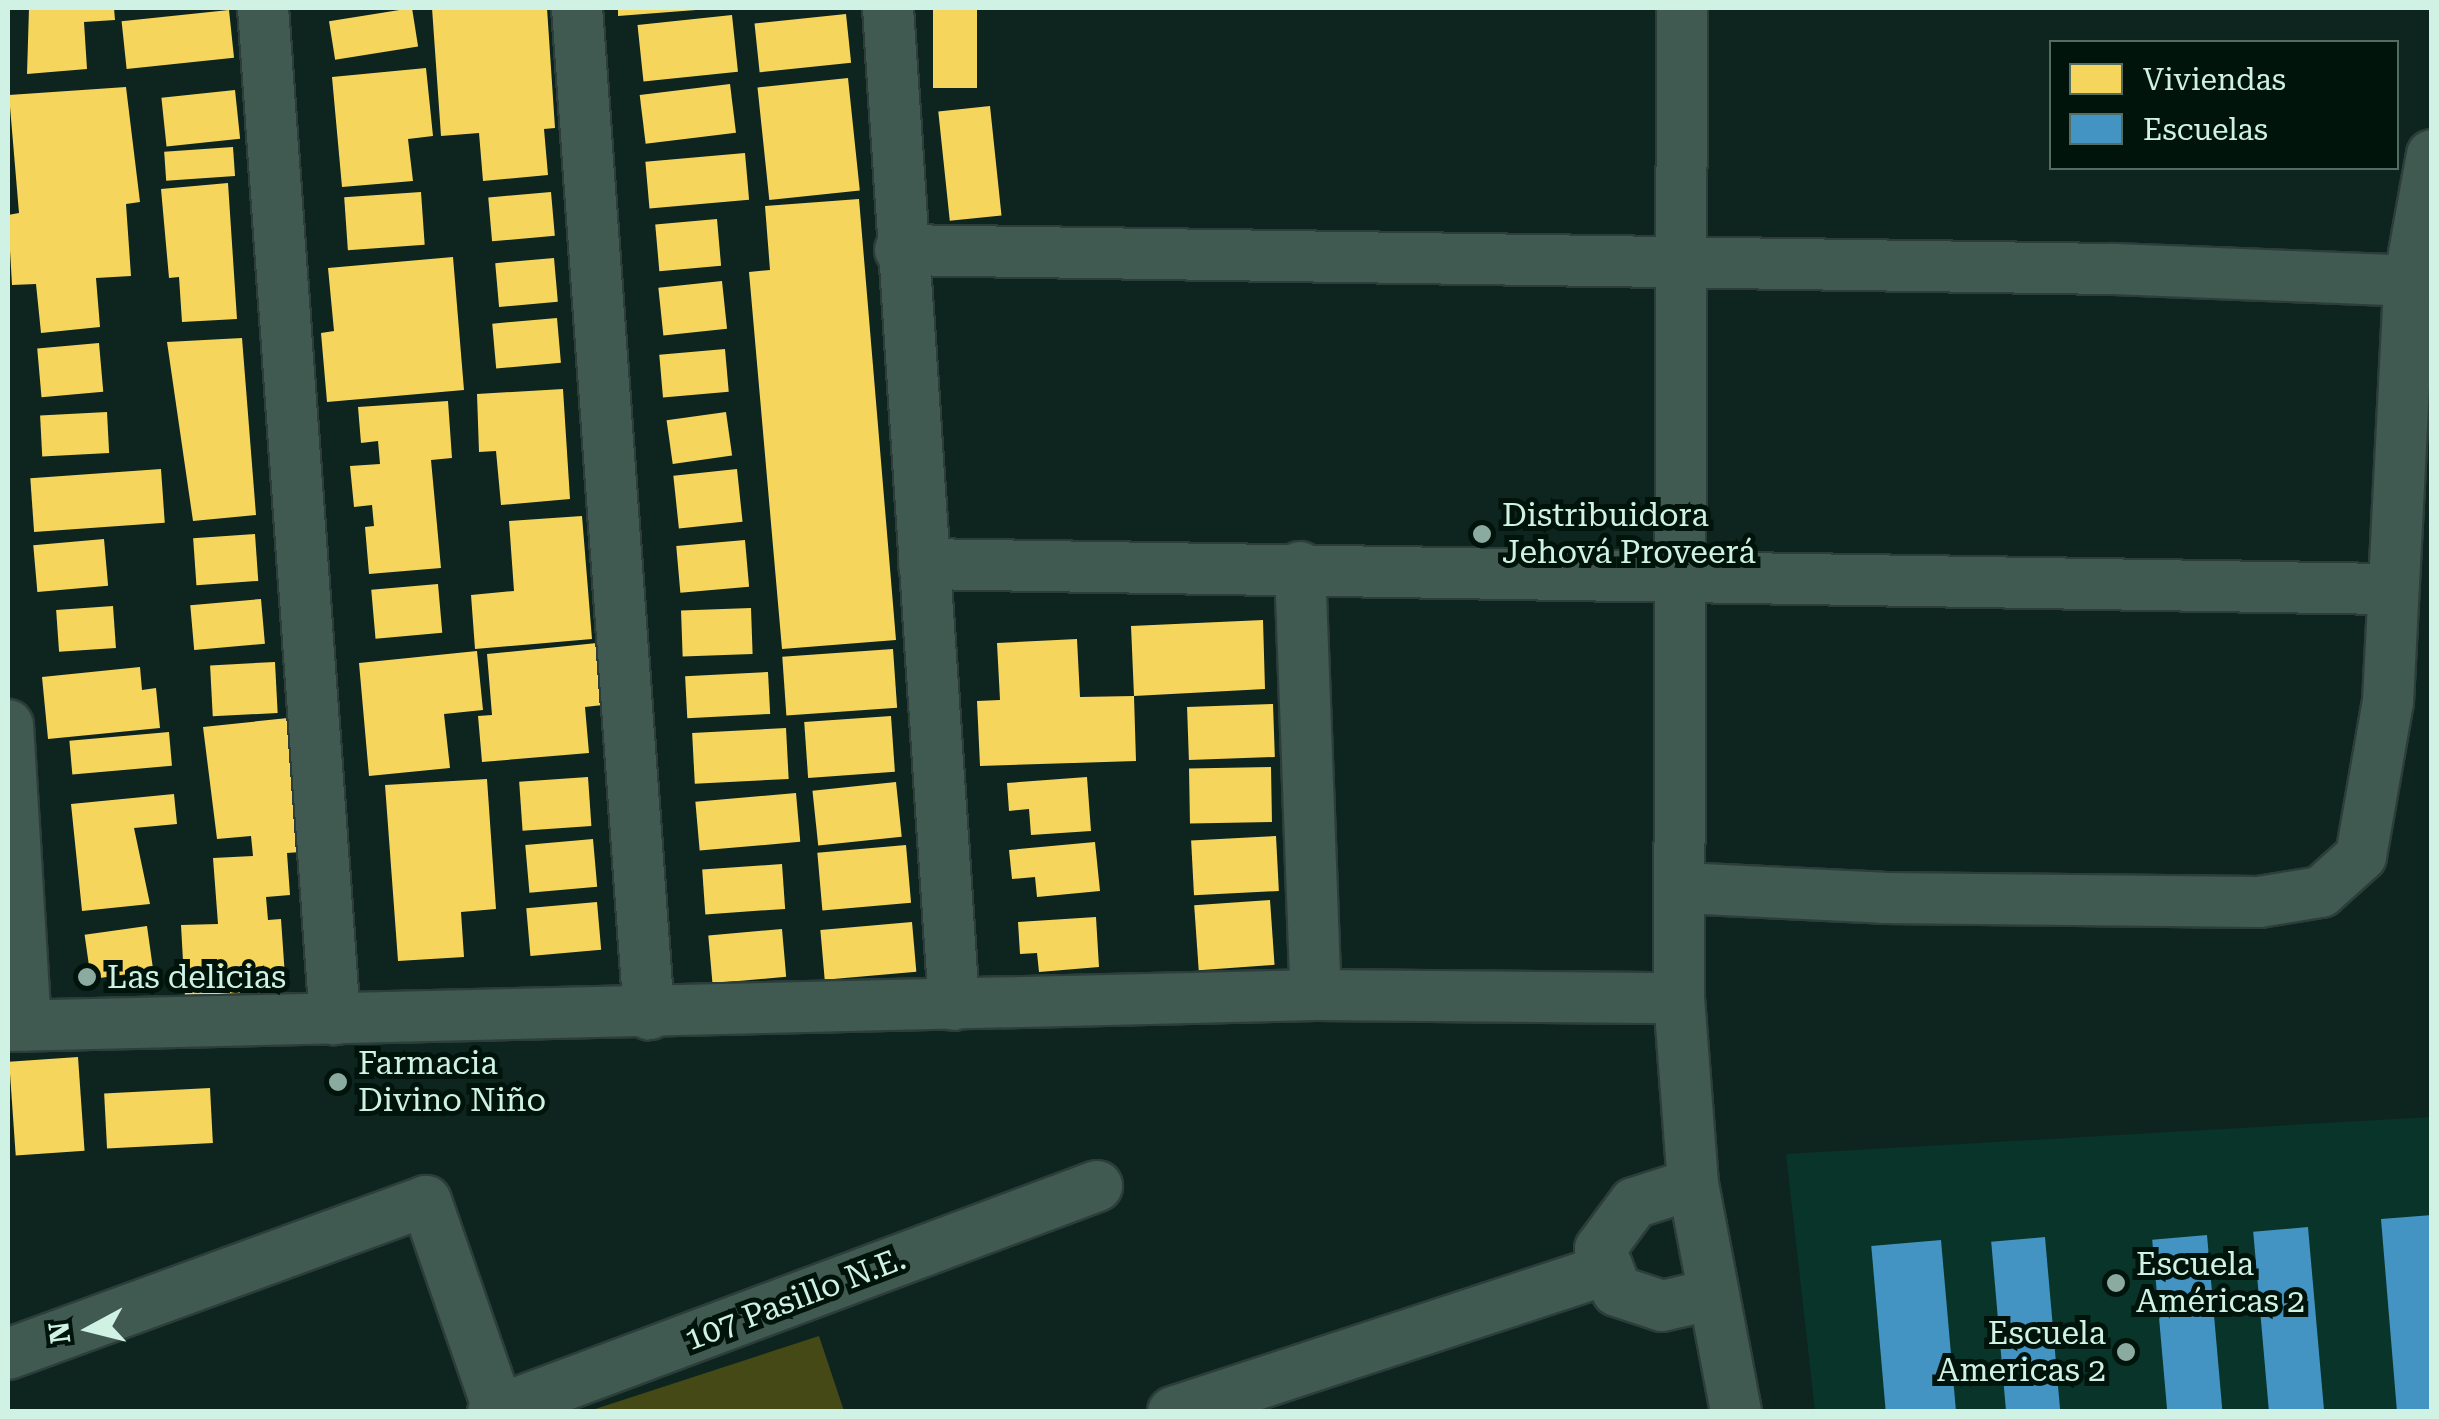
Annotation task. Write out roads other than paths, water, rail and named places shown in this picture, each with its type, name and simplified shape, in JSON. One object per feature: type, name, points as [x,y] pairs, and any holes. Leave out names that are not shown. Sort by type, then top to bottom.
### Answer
[{"type":"street","points":[[262,8],[335,1020]]},
{"type":"street","points":[[577,8],[648,1014]]},
{"type":"street","points":[[888,8],[900,250],[954,1005]]},
{"type":"street","points":[[1682,8],[1679,998],[1693,1184],[1736,1412]]},
{"type":"street","points":[[1682,888],[2084,903],[2259,902],[2321,892],[2361,856],[2378,780],[2388,702],[2389,589],[2408,281],[2432,156]]},
{"type":"street","points":[[900,250],[2408,281]]},
{"type":"street","points":[[924,564],[1300,567],[1678,580],[2389,589]]},
{"type":"street","points":[[1300,567],[1316,995]]},
{"type":"street","points":[[8,724],[17,1025],[648,1014],[1316,995],[1679,998]]},
{"type":"street","points":[[1693,1184],[1634,1203],[1600,1249],[1617,1291],[1662,1306],[1714,1294]]},
{"type":"street","name":"107 Pasillo N.E.","points":[[497,1411],[1097,1186]]},
{"type":"street","points":[[8,1354],[426,1201],[497,1411]]},
{"type":"street","points":[[1174,1412],[1608,1269]]},
{"type":"place","name":"Distribuidora Jehová Proveerá","points":[[1482,534]]},
{"type":"place","name":"Las delicias","points":[[87,977]]},
{"type":"place","name":"Farmacia Divino Niño","points":[[338,1082]]},
{"type":"place","name":"Escuela Américas 2","points":[[2116,1283]]},
{"type":"place","name":"Escuela Americas 2","points":[[2126,1352]]}]
